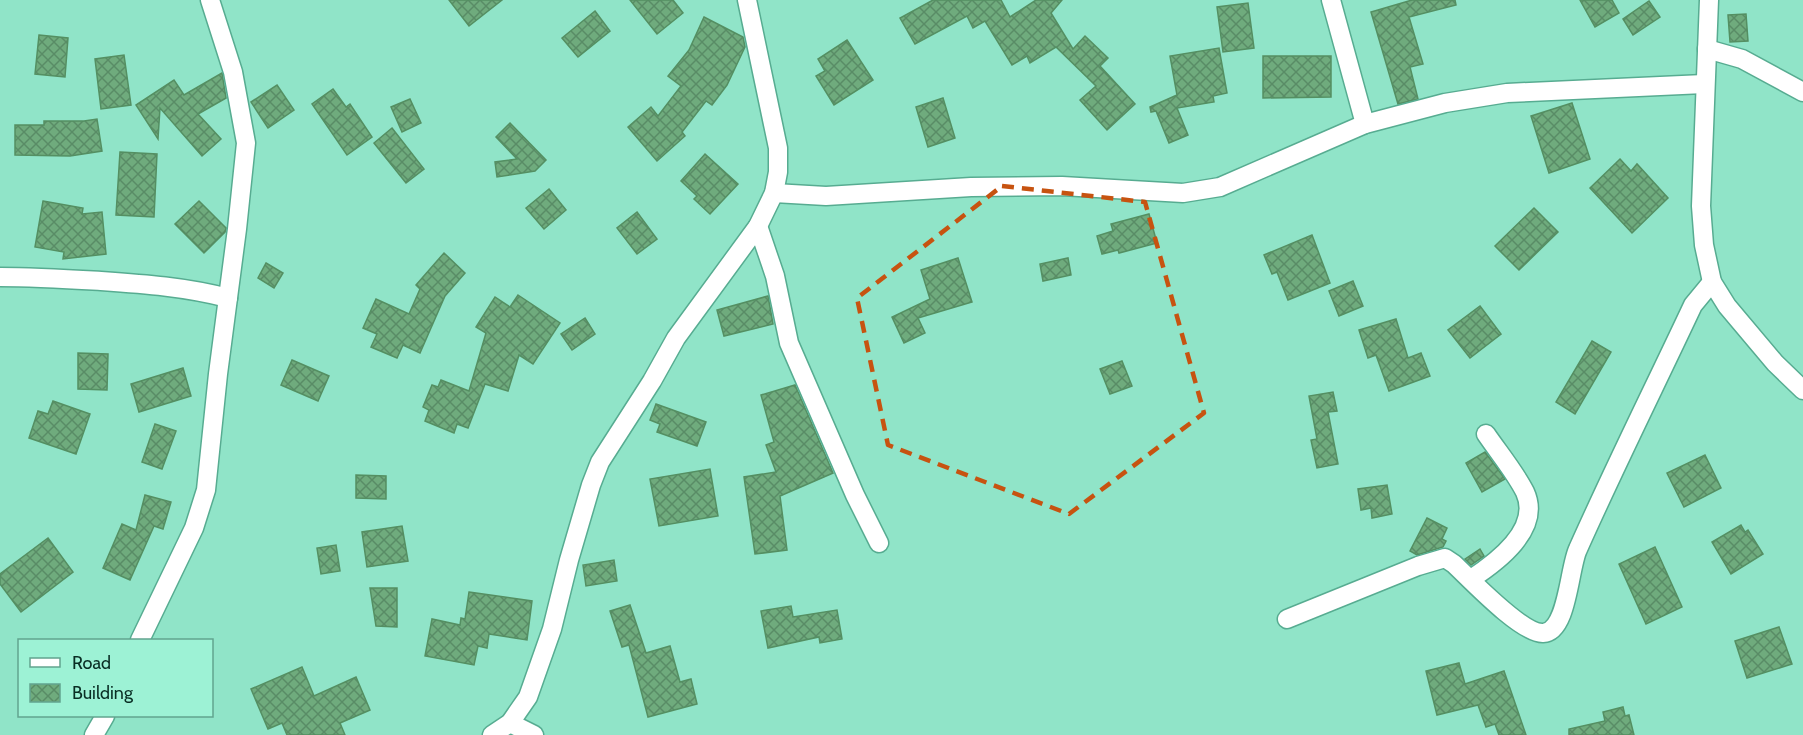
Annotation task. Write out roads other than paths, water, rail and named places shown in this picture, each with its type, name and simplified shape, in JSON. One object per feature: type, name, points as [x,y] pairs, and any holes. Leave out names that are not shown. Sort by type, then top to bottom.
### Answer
[{"type":"street","points":[[140,639],[194,528],[206,490],[237,229],[246,143],[233,72],[210,0]]},
{"type":"street","points":[[492,735],[510,723],[528,697],[552,629],[569,560],[600,462],[652,381],[676,338],[758,226],[774,193],[778,172],[778,148],[747,0]]},
{"type":"street","points":[[1331,0],[1365,124]]},
{"type":"street","points":[[1709,0],[1701,206],[1704,245],[1712,282],[1727,306],[1775,363],[1803,390]]},
{"type":"street","points":[[1707,49],[1742,59],[1803,92]]},
{"type":"street","points":[[774,193],[826,196],[971,188],[1062,186],[1184,193],[1220,187],[1365,124],[1445,103],[1507,93],[1704,84]]},
{"type":"street","points":[[758,226],[775,276],[789,343],[850,485],[879,543]]},
{"type":"street","points":[[0,277],[139,283],[182,288],[228,298]]},
{"type":"street","points":[[1287,619],[1445,558],[1525,628],[1542,634],[1552,631],[1559,621],[1575,555],[1612,472],[1693,304],[1712,282]]},
{"type":"street","points":[[1471,579],[1495,563],[1512,547],[1527,520],[1528,507],[1525,493],[1486,434]]},
{"type":"street","points":[[94,735],[104,717]]},
{"type":"street","points":[[510,723],[534,735]]}]
